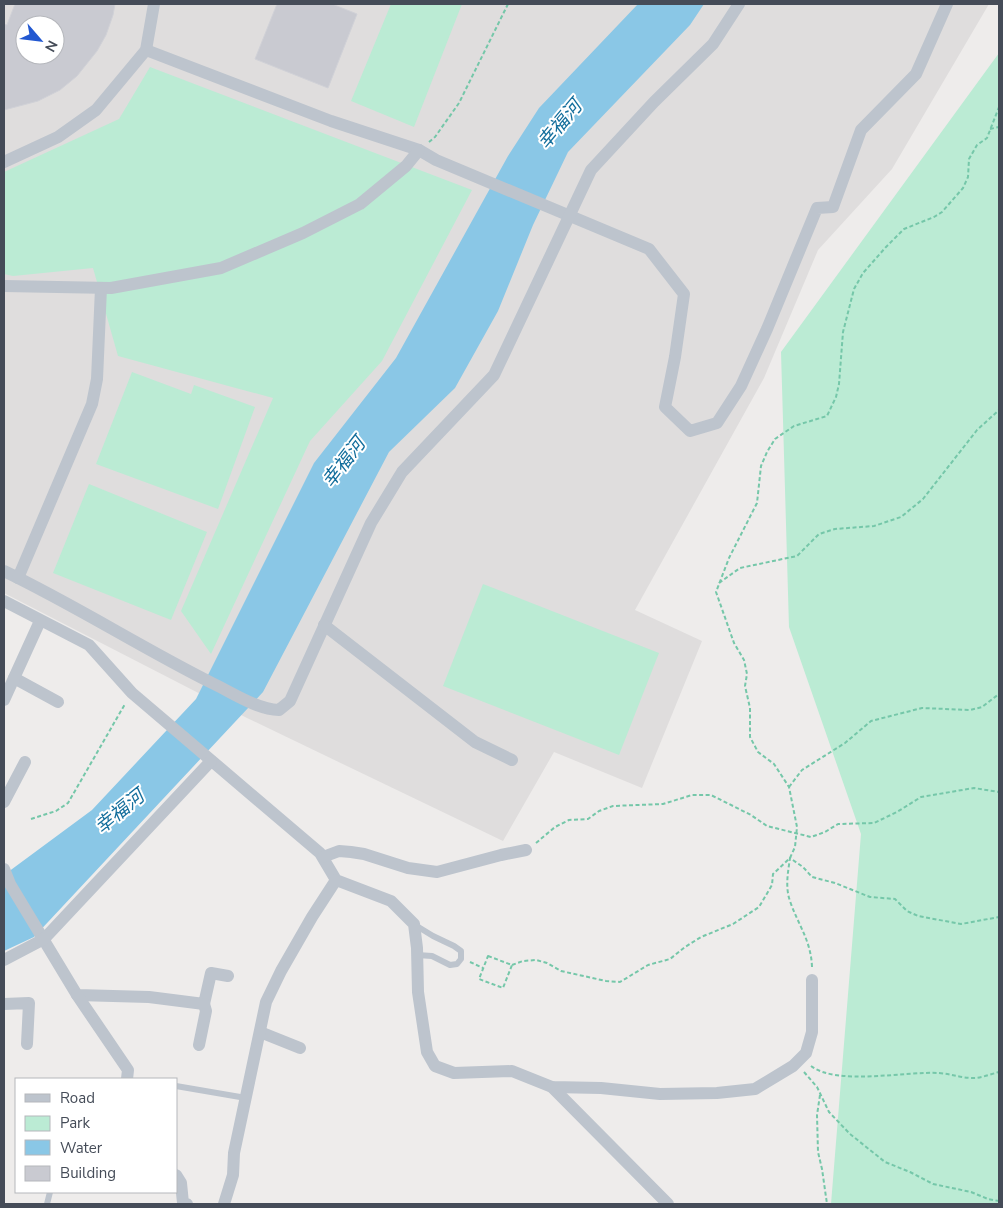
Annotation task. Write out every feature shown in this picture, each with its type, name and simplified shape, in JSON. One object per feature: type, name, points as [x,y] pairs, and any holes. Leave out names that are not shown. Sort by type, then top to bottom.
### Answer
[{"type":"street","points":[[4,162],[58,137],[96,110],[146,50],[154,4]]},
{"type":"street","points":[[4,571],[195,674],[253,703],[270,710],[279,710],[290,701],[371,523],[402,472],[494,375],[591,170],[654,102],[713,44],[739,4]]},
{"type":"street","points":[[146,50],[331,121],[420,150],[436,160],[478,178],[649,248],[684,294],[675,357],[665,407],[690,431],[716,423],[741,386],[767,329],[816,208],[833,207],[861,130],[916,74],[947,4]]},
{"type":"street","points":[[4,286],[111,288],[221,268],[304,233],[360,204],[406,166],[420,150]]},
{"type":"street","points":[[18,578],[92,404],[97,379],[101,288]]},
{"type":"street","points":[[4,601],[89,645],[132,693],[320,852],[336,880],[391,901],[414,924],[418,992],[427,1052],[435,1066],[454,1073],[512,1071],[552,1087],[600,1088],[660,1094],[717,1093],[755,1089],[797,1062],[806,1052],[812,1032],[812,980]]},
{"type":"street","points":[[4,700],[40,621]]},
{"type":"street","points":[[324,625],[475,742],[512,760]]},
{"type":"street","points":[[14,678],[58,702]]},
{"type":"street","points":[[4,960],[41,933],[209,760]]},
{"type":"street","points":[[4,802],[25,762]]},
{"type":"street","points":[[323,857],[339,851],[351,852],[364,854],[408,868],[437,872],[526,850]]},
{"type":"street","points":[[4,869],[10,884],[77,994],[128,1070],[130,1078]]},
{"type":"street","points":[[224,1204],[233,1175],[234,1153],[266,1002],[280,971],[336,880]]},
{"type":"street","points":[[199,1045],[206,1011],[204,1004],[211,973],[228,976]]},
{"type":"street","points":[[77,994],[149,997],[204,1004]]},
{"type":"street","points":[[4,1004],[29,1004],[27,1044]]},
{"type":"street","points":[[260,1032],[300,1048]]},
{"type":"street","points":[[552,1087],[668,1204]]},
{"type":"street","points":[[178,1178],[181,1183],[184,1204]]},
{"type":"lane","points":[[414,924],[461,951],[461,959],[457,964],[450,965],[432,956],[417,955]]},
{"type":"lane","points":[[178,1086],[246,1098]]},
{"type":"path","points":[[420,150],[436,137],[459,103],[508,4]]},
{"type":"path","points":[[812,980],[811,954],[806,935],[790,900],[787,884],[790,858],[795,847],[797,827],[789,787],[774,764],[758,752],[750,737],[750,708],[745,686],[747,674],[744,660],[734,643],[716,592],[729,558],[758,503],[761,466],[775,439],[794,426],[827,416],[836,398],[839,384],[843,332],[854,289],[863,273],[904,229],[942,212],[962,188],[968,176],[970,159],[977,145],[987,138],[999,107]]},
{"type":"path","points":[[990,129],[999,127]]},
{"type":"path","points":[[719,583],[740,568],[797,556],[818,534],[836,529],[874,526],[901,517],[923,499],[977,430],[999,410]]},
{"type":"path","points":[[31,820],[56,812],[68,803],[132,693]]},
{"type":"path","points":[[789,787],[802,770],[845,743],[871,720],[922,708],[970,710],[982,707],[999,694]]},
{"type":"path","points":[[526,850],[555,827],[569,820],[588,819],[599,811],[613,806],[663,804],[692,795],[711,795],[751,815],[767,826],[811,837],[825,832],[838,824],[874,822],[897,812],[921,797],[974,788],[999,792]]},
{"type":"path","points":[[790,858],[803,867],[812,877],[835,883],[870,897],[895,899],[906,911],[918,916],[961,924],[999,917]]},
{"type":"path","points":[[512,965],[488,956],[479,979],[503,988],[512,965],[523,960],[536,960],[547,963],[561,971],[606,981],[620,982],[648,965],[670,959],[701,937],[733,924],[760,907],[772,885],[772,874],[790,858]]},
{"type":"path","points":[[461,959],[483,968]]},
{"type":"path","points":[[797,1062],[826,1073],[854,1076],[941,1073],[960,1078],[976,1078],[999,1072]]},
{"type":"path","points":[[797,1062],[820,1093],[829,1112],[850,1134],[885,1162],[933,1184],[971,1192],[999,1201]]},
{"type":"path","points":[[820,1093],[817,1115],[817,1142],[827,1204]]},
{"type":"shaded area","points":[[4,4],[989,4],[892,169],[818,250],[764,378],[635,610],[702,641],[642,788],[554,752],[503,841],[247,718],[4,593]]},
{"type":"green space","points":[[391,4],[462,4],[414,127],[351,101]]},
{"type":"green space","points":[[999,53],[999,1204],[831,1204],[861,834],[789,627],[781,352]]},
{"type":"green space","points":[[150,67],[472,190],[382,361],[310,441],[211,654],[181,611],[273,398],[118,356],[93,268],[13,276],[4,274],[4,172],[119,119]]},
{"type":"green space","points":[[132,372],[191,394],[194,385],[255,407],[218,509],[96,464]]},
{"type":"green space","points":[[89,484],[207,532],[171,620],[53,573]]},
{"type":"green space","points":[[483,584],[659,653],[619,755],[443,686]]},
{"type":"water","name":"幸福河","points":[[638,4],[704,4],[690,25],[568,152],[533,225],[498,311],[455,388],[389,452],[263,692],[34,937],[4,951],[4,875],[92,810],[196,699],[314,463],[396,358],[508,156],[539,108]]},
{"type":"building","points":[[15,4],[115,4],[106,35],[97,51],[77,76],[60,90],[38,101],[4,110],[4,24],[7,25]]},
{"type":"building","points":[[277,4],[332,4],[357,14],[328,88],[255,59]]}]
